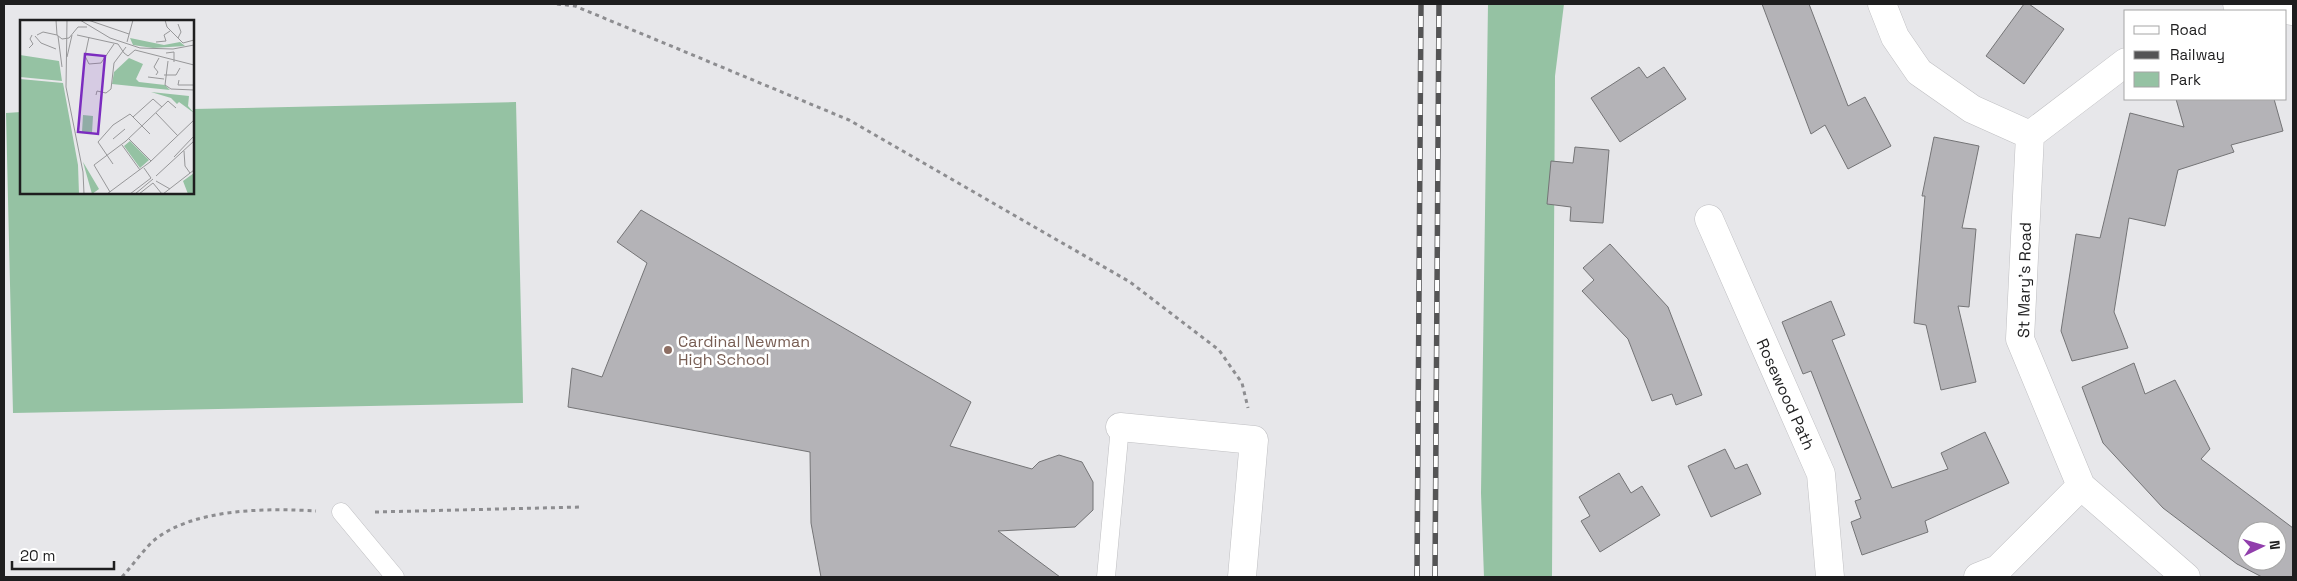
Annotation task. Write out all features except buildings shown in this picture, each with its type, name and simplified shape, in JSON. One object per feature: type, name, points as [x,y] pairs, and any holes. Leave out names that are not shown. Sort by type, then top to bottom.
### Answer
[{"type":"street","points":[[1882,4],[1895,37],[1919,72],[1972,109],[2030,134],[2124,64]]},
{"type":"street","points":[[2223,10],[2237,4],[2285,10]]},
{"type":"street","name":"St Mary's Road","points":[[2030,134],[2020,339],[2081,486],[2186,577]]},
{"type":"street","name":"Rosewood Path","points":[[1709,219],[1821,474],[1830,577]]},
{"type":"street","points":[[1120,427],[1254,440],[1242,577]]},
{"type":"street","points":[[1978,577],[1998,569],[2081,486]]},
{"type":"lane","points":[[1106,577],[1120,427]]},
{"type":"lane","points":[[341,512],[395,577]]},
{"type":"path","points":[[558,4],[575,6],[849,120],[1130,282],[1219,350],[1242,382],[1254,440]]},
{"type":"green space","points":[[1488,4],[1564,4],[1555,76],[1552,577],[1484,577],[1481,493]]},
{"type":"green space","points":[[516,102],[523,403],[13,413],[6,113],[20,112],[20,194],[194,194],[194,109]]},
{"type":"railway","points":[[1417,577],[1421,4]]},
{"type":"railway","points":[[1435,577],[1439,4]]},
{"type":"place","name":"Cardinal Newman High School","points":[[668,350]]}]
